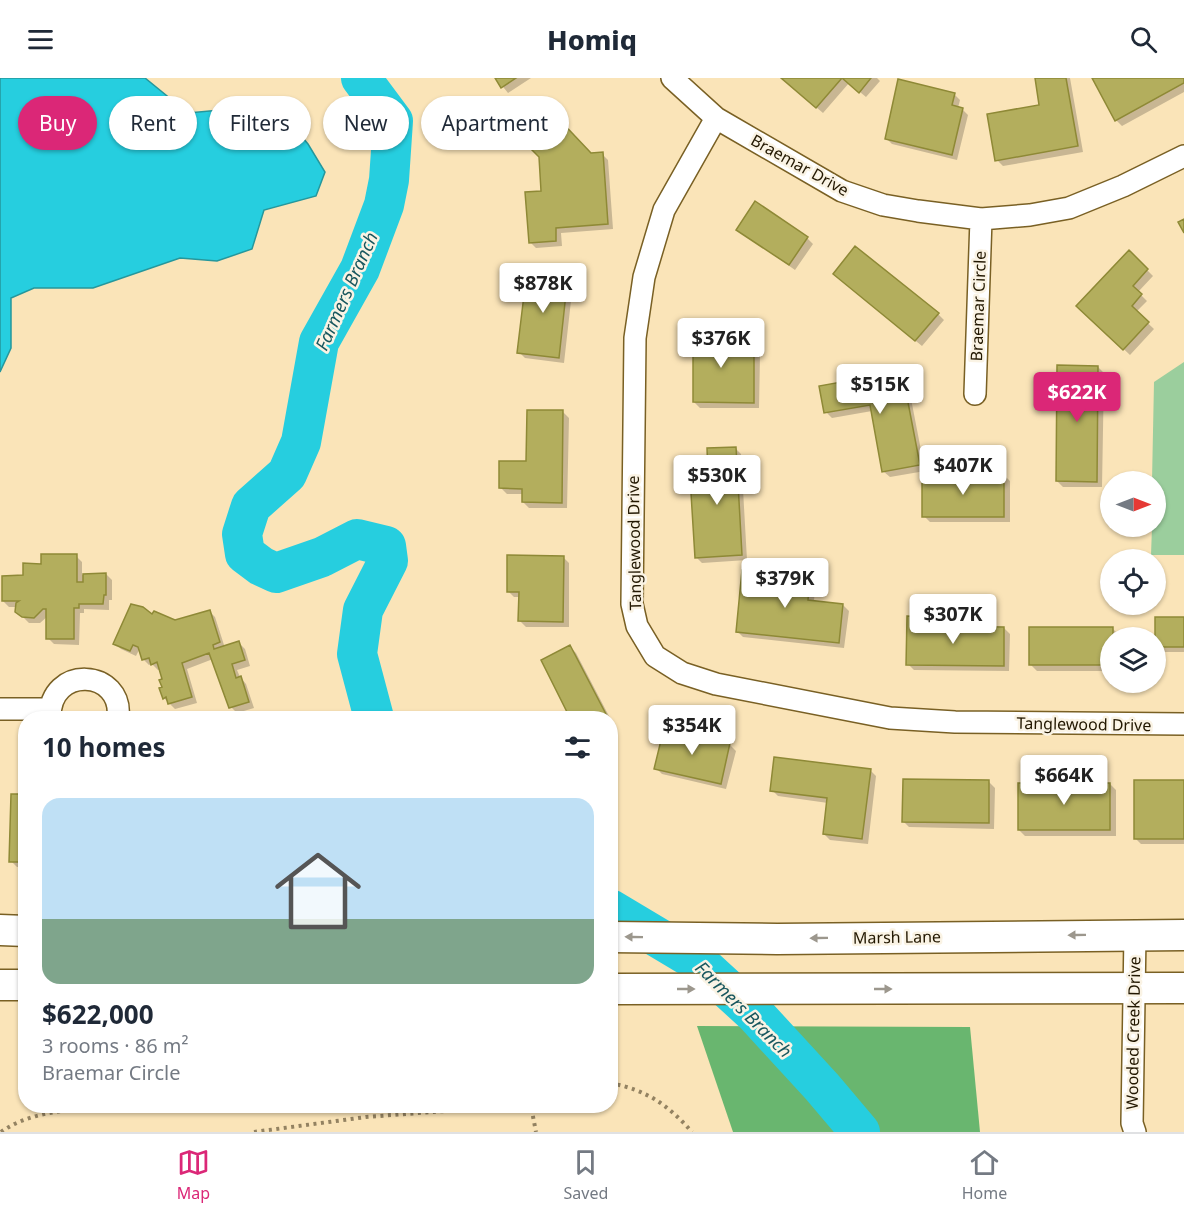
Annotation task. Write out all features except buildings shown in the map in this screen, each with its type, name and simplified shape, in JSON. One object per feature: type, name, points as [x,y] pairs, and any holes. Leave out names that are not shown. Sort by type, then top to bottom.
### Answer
[{"type":"main road","points":[[0,930],[18,931]]},
{"type":"main road","name":"Marsh Lane","points":[[618,937],[777,939],[1184,935]]},
{"type":"main road","points":[[0,985],[18,985]]},
{"type":"main road","points":[[619,989],[1184,988]]},
{"type":"street","name":"Braemar Drive","points":[[672,78],[716,118],[842,191],[883,205],[981,219],[1030,215],[1069,207],[1123,186],[1184,156]]},
{"type":"street","name":"Tanglewood Drive","points":[[716,118],[664,210],[644,277],[635,338],[632,604],[637,626],[655,656],[682,673],[716,684],[890,718],[955,722],[1184,724]]},
{"type":"street","name":"Braemar Circle","points":[[975,394],[981,219]]},
{"type":"street","points":[[51,711],[54,698],[60,688],[81,679],[93,680],[104,685],[112,693],[118,711]]},
{"type":"street","points":[[0,709],[20,711]]},
{"type":"street","name":"Wooded Creek Drive","points":[[1135,934],[1132,1123],[1135,1132]]},
{"type":"path","points":[[618,1084],[648,1095],[669,1107],[692,1132]]},
{"type":"path","points":[[1,1132],[19,1121],[52,1113]]},
{"type":"path","points":[[254,1132],[366,1117],[419,1113]]},
{"type":"path","points":[[532,1113],[536,1132]]},
{"type":"green space","points":[[1184,362],[1184,555],[1166,555],[1166,549],[1151,549],[1152,537],[1166,537],[1166,471],[1152,471],[1154,382]]},
{"type":"green space","points":[[697,1026],[970,1027],[980,1132],[733,1132]]},
{"type":"water","points":[[0,78],[145,78],[167,96],[109,96],[109,150],[197,150],[197,112],[209,111],[209,150],[311,149],[325,172],[316,196],[264,210],[252,249],[217,261],[180,258],[93,288],[34,288],[11,298],[11,348],[0,372]]},
{"type":"waterway","name":"Farmers Branch","points":[[361,78],[393,121],[389,180],[384,205],[360,269],[319,342],[301,442],[287,474],[251,506],[242,534],[245,554],[261,566],[276,573],[322,557],[357,539],[386,546],[388,561],[363,610],[357,654],[372,711]]},
{"type":"waterway","name":"Farmers Branch","points":[[618,914],[697,961],[755,1014],[860,1132]]}]
